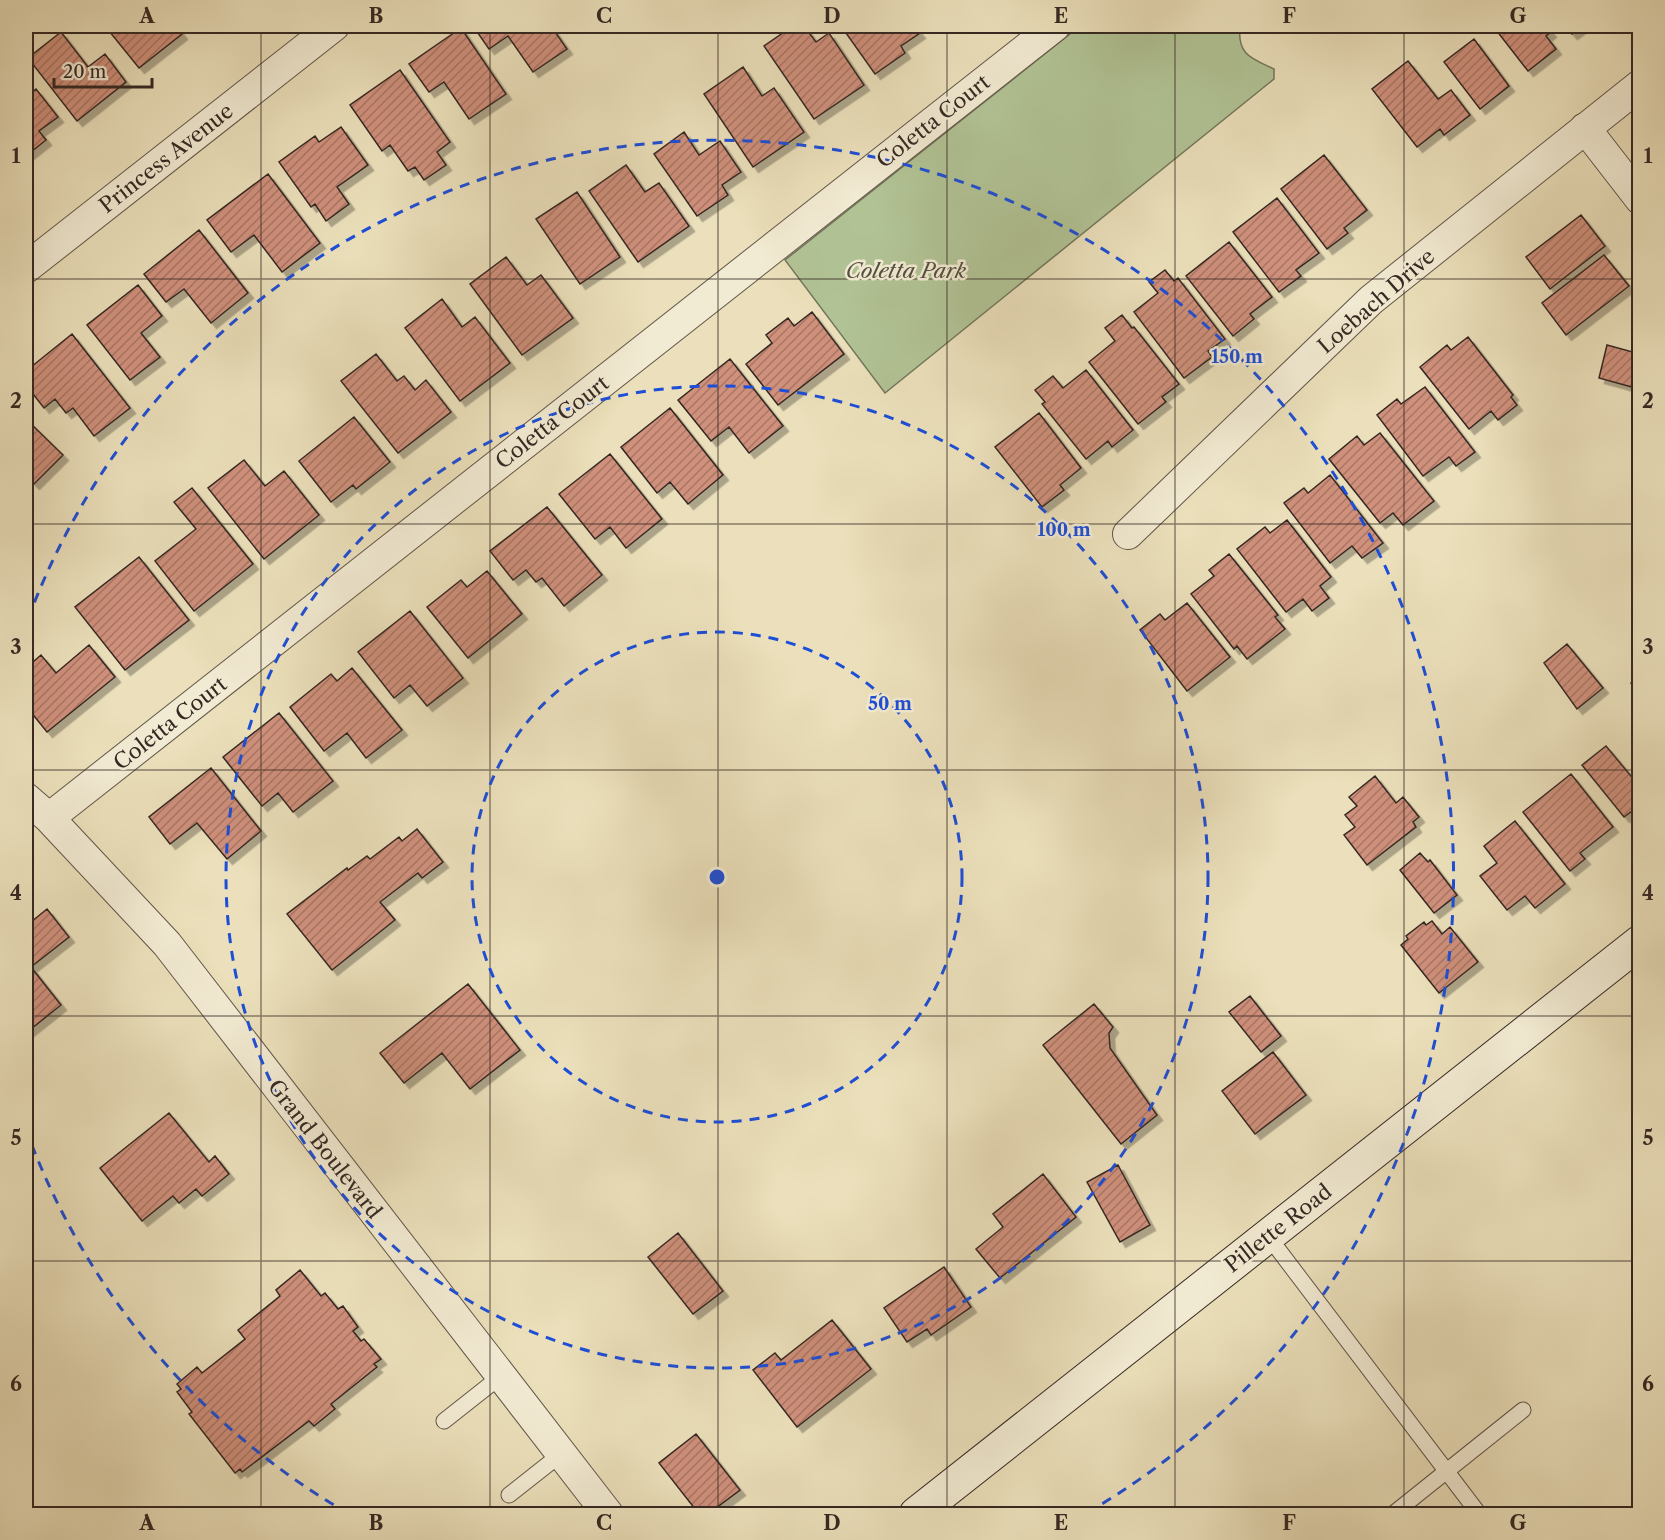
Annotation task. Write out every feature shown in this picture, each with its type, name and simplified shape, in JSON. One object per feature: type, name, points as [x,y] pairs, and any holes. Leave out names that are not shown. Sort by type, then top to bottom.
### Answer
[{"type":"street","name":"Princess Avenue","points":[[26,268],[334,26]]},
{"type":"street","name":"Coletta Court","points":[[49,818],[1054,26]]},
{"type":"street","name":"Loebach Drive","points":[[1128,534],[1371,300],[1640,85]]},
{"type":"street","points":[[1585,128],[1640,200]]},
{"type":"street","name":"Grand Boulevard","points":[[26,798],[49,818],[167,944],[608,1515]]},
{"type":"street","name":"Pillette Road","points":[[916,1515],[1640,942]]},
{"type":"lane","points":[[1268,1236],[1479,1515]]},
{"type":"lane","points":[[444,1421],[501,1376]]},
{"type":"lane","points":[[1393,1515],[1523,1410]]},
{"type":"lane","points":[[509,1495],[561,1454]]},
{"type":"green space","name":"Coletta Park","points":[[1080,26],[1240,26],[1243,49],[1252,58],[1274,69],[1274,79],[885,393],[785,260]]},
{"type":"building","points":[[105,26],[176,26],[182,34],[139,68]]},
{"type":"building","points":[[473,26],[551,26],[567,49],[533,72],[508,36],[489,49]]},
{"type":"building","points":[[793,26],[804,26],[816,42],[829,33],[864,85],[814,119],[764,46]]},
{"type":"building","points":[[841,26],[914,26],[920,33],[901,46],[905,53],[875,74]]},
{"type":"building","points":[[1493,26],[1546,26],[1551,32],[1546,36],[1556,49],[1528,71]]},
{"type":"building","points":[[1565,26],[1583,26],[1572,34]]},
{"type":"building","points":[[461,28],[506,94],[469,119],[444,82],[429,92],[409,64]]},
{"type":"building","points":[[61,32],[88,67],[105,54],[126,82],[77,121],[28,58]]},
{"type":"building","points":[[1474,39],[1509,86],[1480,109],[1444,62]]},
{"type":"building","points":[[1408,61],[1438,99],[1451,90],[1470,115],[1444,135],[1440,129],[1417,147],[1372,89]]},
{"type":"building","points":[[743,67],[762,96],[774,88],[804,132],[753,167],[704,94]]},
{"type":"building","points":[[400,70],[450,142],[437,152],[446,165],[424,180],[415,167],[408,171],[390,145],[382,151],[350,105]]},
{"type":"building","points":[[36,89],[58,117],[39,131],[46,140],[26,156],[26,97]]},
{"type":"building","points":[[341,127],[368,165],[337,187],[349,204],[326,221],[315,204],[311,207],[279,162],[315,136],[319,142]]},
{"type":"building","points":[[684,132],[699,155],[720,141],[741,172],[722,185],[728,195],[697,216],[654,154]]},
{"type":"building","points":[[1324,155],[1367,210],[1344,228],[1348,233],[1327,249],[1281,189]]},
{"type":"building","points":[[626,165],[645,192],[659,183],[689,226],[638,262],[589,191]]},
{"type":"building","points":[[268,174],[320,243],[282,272],[254,235],[231,252],[207,220]]},
{"type":"building","points":[[577,192],[620,257],[580,284],[536,219]]},
{"type":"building","points":[[1277,198],[1319,253],[1296,270],[1301,276],[1279,292],[1233,232]]},
{"type":"building","points":[[1581,215],[1605,246],[1550,289],[1526,257]]},
{"type":"building","points":[[199,230],[248,293],[211,323],[184,289],[166,302],[144,274]]},
{"type":"building","points":[[1229,242],[1272,297],[1250,314],[1254,319],[1233,336],[1186,276]]},
{"type":"building","points":[[1604,255],[1629,286],[1566,335],[1542,303]]},
{"type":"building","points":[[506,257],[527,285],[541,275],[573,318],[522,355],[470,284]]},
{"type":"building","points":[[1165,270],[1174,281],[1178,278],[1225,339],[1208,351],[1212,357],[1184,378],[1134,312],[1158,293],[1149,282]]},
{"type":"building","points":[[138,285],[162,316],[141,333],[160,357],[130,380],[87,325]]},
{"type":"building","points":[[442,299],[462,327],[475,317],[510,363],[460,401],[405,328]]},
{"type":"building","points":[[812,312],[844,354],[778,405],[746,364],[772,343],[766,335],[788,318],[794,326]]},
{"type":"building","points":[[1122,315],[1179,384],[1162,397],[1166,402],[1138,424],[1089,362],[1115,341],[1105,328]]},
{"type":"building","points":[[72,334],[130,408],[94,436],[73,408],[66,413],[55,399],[44,408],[26,385],[26,371]]},
{"type":"building","points":[[1468,337],[1513,395],[1511,397],[1517,405],[1498,420],[1491,411],[1469,429],[1420,367],[1447,345],[1451,350]]},
{"type":"building","points":[[1607,345],[1640,354],[1640,421],[1632,419],[1639,389],[1599,378]]},
{"type":"building","points":[[376,354],[397,381],[404,376],[415,390],[426,380],[451,412],[398,453],[341,381]]},
{"type":"building","points":[[730,359],[783,426],[749,453],[729,427],[711,441],[678,400]]},
{"type":"building","points":[[1086,370],[1133,430],[1112,447],[1108,441],[1086,459],[1042,404],[1045,402],[1035,390],[1053,376],[1063,388]]},
{"type":"building","points":[[1425,387],[1475,452],[1456,466],[1449,457],[1423,476],[1377,415],[1397,399],[1401,404]]},
{"type":"building","points":[[670,408],[723,475],[688,504],[670,482],[657,493],[621,447]]},
{"type":"building","points":[[1039,413],[1081,468],[1060,485],[1064,490],[1042,507],[995,447]]},
{"type":"building","points":[[354,417],[390,462],[356,489],[353,485],[331,502],[299,461]]},
{"type":"building","points":[[26,419],[63,455],[34,484],[26,476]]},
{"type":"building","points":[[1380,433],[1434,501],[1403,525],[1393,513],[1380,523],[1329,459],[1357,436],[1364,445]]},
{"type":"building","points":[[610,454],[662,519],[626,548],[610,527],[595,539],[559,494]]},
{"type":"building","points":[[244,460],[265,486],[284,471],[319,515],[264,559],[208,488]]},
{"type":"building","points":[[1330,475],[1383,543],[1362,558],[1352,546],[1330,563],[1284,503],[1304,488],[1308,493]]},
{"type":"building","points":[[192,488],[253,564],[194,611],[155,561],[196,529],[174,502]]},
{"type":"building","points":[[547,507],[602,575],[564,606],[542,578],[536,582],[526,570],[513,580],[490,551]]},
{"type":"building","points":[[1287,520],[1331,577],[1320,586],[1329,598],[1312,611],[1303,599],[1286,612],[1237,549],[1265,527],[1270,533]]},
{"type":"building","points":[[1229,554],[1278,615],[1275,617],[1285,629],[1247,659],[1237,646],[1234,649],[1191,594],[1214,576],[1209,570]]},
{"type":"building","points":[[139,557],[189,620],[125,670],[75,607]]},
{"type":"building","points":[[487,571],[522,614],[468,658],[427,607],[461,580],[467,587]]},
{"type":"building","points":[[1187,603],[1230,657],[1187,691],[1140,630],[1160,614],[1165,620]]},
{"type":"building","points":[[410,611],[463,678],[427,706],[410,685],[394,698],[358,652]]},
{"type":"building","points":[[1567,644],[1603,688],[1577,709],[1544,663]]},
{"type":"building","points":[[89,645],[115,677],[47,732],[26,706],[26,668],[41,655],[56,673]]},
{"type":"building","points":[[352,668],[402,730],[366,758],[347,733],[324,751],[290,707],[331,674],[337,681]]},
{"type":"building","points":[[1640,676],[1640,694],[1631,683]]},
{"type":"building","points":[[279,713],[333,781],[293,812],[278,793],[262,806],[223,757]]},
{"type":"building","points":[[1606,746],[1640,787],[1640,805],[1624,817],[1582,765]]},
{"type":"building","points":[[211,768],[261,831],[227,859],[197,823],[170,844],[149,817]]},
{"type":"building","points":[[1571,774],[1613,827],[1580,853],[1585,859],[1570,871],[1523,812]]},
{"type":"building","points":[[1375,776],[1396,803],[1403,797],[1419,817],[1413,822],[1416,827],[1367,865],[1344,835],[1355,827],[1345,815],[1357,806],[1349,797]]},
{"type":"building","points":[[1515,821],[1565,884],[1535,908],[1525,896],[1507,910],[1480,876],[1497,863],[1484,846]]},
{"type":"building","points":[[417,829],[443,862],[422,878],[418,873],[380,902],[395,920],[332,970],[287,914],[347,868],[348,870],[367,856],[370,859],[399,837],[402,841]]},
{"type":"building","points":[[1420,853],[1428,862],[1430,860],[1457,895],[1434,913],[1400,870]]},
{"type":"building","points":[[47,909],[69,937],[31,967],[61,1005],[26,1033],[26,926]]},
{"type":"building","points":[[1432,921],[1442,934],[1450,927],[1478,962],[1439,993],[1401,945],[1408,939],[1406,936],[1424,922],[1426,925]]},
{"type":"building","points":[[468,984],[520,1050],[470,1089],[442,1053],[404,1083],[380,1053]]},
{"type":"building","points":[[1250,996],[1281,1036],[1261,1052],[1229,1012]]},
{"type":"building","points":[[1094,1004],[1113,1027],[1109,1033],[1110,1048],[1157,1115],[1121,1144],[1043,1045]]},
{"type":"building","points":[[1273,1052],[1306,1095],[1255,1134],[1222,1091]]},
{"type":"building","points":[[169,1113],[209,1162],[215,1156],[229,1174],[202,1196],[196,1189],[179,1203],[173,1196],[142,1221],[100,1168]]},
{"type":"building","points":[[1118,1165],[1150,1225],[1120,1242],[1087,1182]]},
{"type":"building","points":[[1043,1174],[1076,1217],[1000,1278],[976,1249],[1003,1227],[993,1214]]},
{"type":"building","points":[[678,1233],[723,1291],[693,1314],[648,1257]]},
{"type":"building","points":[[944,1267],[971,1307],[931,1335],[927,1329],[907,1342],[884,1308]]},
{"type":"building","points":[[300,1270],[321,1296],[325,1293],[338,1309],[343,1306],[358,1327],[353,1331],[361,1341],[364,1339],[381,1359],[374,1364],[377,1367],[331,1404],[335,1409],[314,1426],[309,1421],[242,1472],[240,1469],[235,1473],[189,1414],[192,1412],[177,1392],[181,1389],[177,1384],[197,1367],[202,1373],[245,1339],[238,1330],[280,1296],[276,1290]]},
{"type":"building","points":[[832,1320],[871,1369],[797,1427],[753,1370],[775,1353],[781,1360]]},
{"type":"building","points":[[696,1434],[740,1490],[708,1514],[699,1514],[659,1463]]}]
